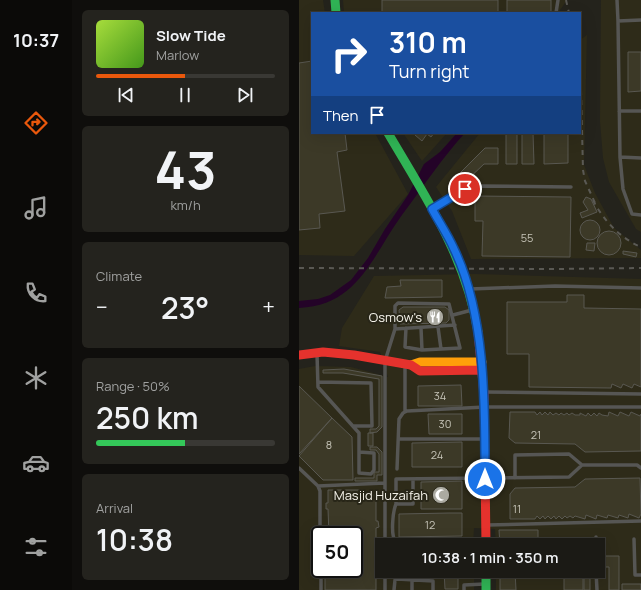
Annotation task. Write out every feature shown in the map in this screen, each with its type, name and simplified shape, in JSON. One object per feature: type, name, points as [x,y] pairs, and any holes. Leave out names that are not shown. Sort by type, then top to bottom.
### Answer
[{"type":"main road","points":[[335,0],[336,12]]},
{"type":"main road","points":[[389,134],[455,249],[468,289],[482,366],[485,407],[486,538]]},
{"type":"main road","points":[[299,355],[334,353],[408,365],[420,362],[482,366]]},
{"type":"lane","points":[[555,12],[558,0]]},
{"type":"lane","points":[[617,0],[620,157],[623,189],[632,214],[641,215]]},
{"type":"lane","points":[[618,20],[641,20]]},
{"type":"lane","points":[[619,111],[641,111]]},
{"type":"lane","points":[[620,157],[641,158]]},
{"type":"lane","points":[[432,209],[465,189],[479,186],[571,187]]},
{"type":"lane","points":[[468,289],[555,286],[641,288]]},
{"type":"lane","points":[[385,538],[385,361],[395,329],[395,306],[398,304],[449,304],[453,314],[460,348],[422,350],[405,347],[406,328]]},
{"type":"lane","points":[[453,314],[473,310]]},
{"type":"lane","points":[[395,329],[455,325]]},
{"type":"lane","points":[[437,327],[441,349]]},
{"type":"lane","points":[[421,328],[422,350]]},
{"type":"lane","points":[[317,353],[318,387],[359,433],[359,452],[359,473],[371,474],[374,470],[374,453],[359,452]]},
{"type":"lane","points":[[397,469],[399,419],[405,412],[408,365]]},
{"type":"lane","points":[[318,382],[371,383],[372,426],[353,426]]},
{"type":"lane","points":[[483,392],[641,394]]},
{"type":"lane","points":[[405,412],[485,407],[641,407]]},
{"type":"lane","points":[[398,439],[485,439]]},
{"type":"lane","points":[[515,478],[515,455],[569,454],[582,465],[637,465],[641,462]]},
{"type":"lane","points":[[394,538],[393,512],[396,504],[396,479],[569,477],[582,465]]},
{"type":"lane","points":[[637,465],[641,468]]},
{"type":"lane","points":[[299,468],[318,486],[320,494],[320,526]]},
{"type":"lane","points":[[299,475],[302,472]]},
{"type":"lane","points":[[396,504],[413,504],[413,479]]},
{"type":"lane","points":[[318,486],[385,483]]},
{"type":"lane","points":[[485,525],[641,521]]},
{"type":"lane","points":[[634,539],[635,575],[641,575]]},
{"type":"lane","points":[[321,578],[321,590]]},
{"type":"lane","points":[[385,578],[385,590]]},
{"type":"lane","points":[[596,578],[597,590]]},
{"type":"lane","points":[[394,590],[395,580],[433,581],[433,590]]},
{"type":"lane","points":[[411,590],[412,580]]},
{"type":"lane","points":[[464,590],[464,586],[486,587]]},
{"type":"shaded area","points":[[299,0],[323,0],[325,12],[311,12],[311,134],[376,134],[408,194],[354,256],[299,255]]},
{"type":"shaded area","points":[[343,0],[567,0],[559,12],[344,12]]},
{"type":"shaded area","points":[[601,0],[641,0],[641,232],[636,229],[609,182],[603,158],[600,121]]},
{"type":"shaded area","points":[[587,35],[584,165],[595,193],[614,228],[641,250],[641,258],[471,259],[452,211],[436,187],[479,134],[581,134],[581,39]]},
{"type":"shaded area","points":[[404,134],[446,134],[422,161]]},
{"type":"shaded area","points":[[456,134],[464,134],[440,163],[402,215],[362,276],[350,288],[336,298],[319,305],[299,308],[299,301],[318,299],[330,295],[351,280],[368,258],[408,195],[424,164],[440,152]]},
{"type":"shaded area","points":[[475,274],[641,279],[641,590],[496,590],[496,578],[605,578],[605,538],[496,538],[495,529],[474,528],[473,538],[375,538],[375,578],[474,578],[474,590],[299,590],[299,369],[315,366],[351,367],[388,377],[380,352],[339,346],[342,328],[374,276]]},
{"type":"building","points":[[382,0],[498,0],[498,12],[382,12]]},
{"type":"building","points":[[507,0],[551,0],[551,12],[507,12]]},
{"type":"building","points":[[628,52],[641,52],[641,91],[628,92]]},
{"type":"building","points":[[311,61],[311,134],[345,134],[347,150],[337,152],[345,211],[319,214],[320,228],[299,230],[299,63]]},
{"type":"building","points":[[416,134],[427,134],[422,141],[415,135]]},
{"type":"building","points":[[506,134],[517,134],[517,164],[506,164]]},
{"type":"building","points":[[522,134],[533,134],[534,164],[522,164]]},
{"type":"building","points":[[544,134],[568,134],[568,163],[544,164]]},
{"type":"building","points":[[485,148],[498,148],[498,164],[484,164],[466,181],[459,174]]},
{"type":"building","points":[[475,196],[571,197],[570,257],[482,256],[483,221],[475,221]]},
{"type":"building","points":[[586,197],[591,199],[597,212],[582,218],[580,213],[588,210],[583,202]]},
{"type":"building","points":[[586,220],[594,220],[600,226],[600,234],[594,240],[586,240],[580,234],[580,226]]},
{"type":"building","points":[[609,231],[614,232],[620,238],[620,248],[614,254],[609,255],[604,254],[598,248],[597,243],[598,238],[604,232]]},
{"type":"building","points":[[587,243],[595,243],[594,251],[586,250]]},
{"type":"building","points":[[623,251],[637,253],[636,257],[623,254]]},
{"type":"building","points":[[400,280],[442,280],[442,297],[385,298],[387,287],[401,286]]},
{"type":"building","points":[[567,295],[584,295],[584,308],[641,309],[641,387],[634,384],[632,388],[623,384],[621,388],[612,384],[611,388],[529,387],[529,354],[507,354],[507,302],[567,302]]},
{"type":"building","points":[[403,307],[445,307],[449,310],[449,320],[446,323],[400,324],[399,310]]},
{"type":"building","points":[[344,369],[382,376],[382,427],[377,432],[370,433],[370,429],[376,429],[379,426],[379,379],[343,373],[323,373],[323,370]]},
{"type":"building","points":[[461,385],[462,406],[418,406],[418,386]]},
{"type":"building","points":[[299,386],[332,418],[299,454]]},
{"type":"building","points":[[510,412],[535,412],[537,415],[540,412],[542,415],[545,412],[548,415],[550,412],[553,415],[556,413],[559,415],[561,413],[564,415],[567,413],[569,415],[572,413],[575,415],[580,415],[580,413],[586,416],[588,413],[591,416],[594,413],[597,416],[599,413],[608,416],[609,412],[618,416],[620,412],[629,416],[631,412],[640,416],[641,414],[641,451],[585,452],[575,444],[515,443],[509,438]]},
{"type":"building","points":[[428,414],[462,414],[462,434],[429,434]]},
{"type":"building","points":[[332,418],[352,437],[353,480],[323,480],[299,456]]},
{"type":"building","points":[[368,433],[373,433],[373,446],[368,446]]},
{"type":"building","points":[[462,442],[462,467],[412,467],[412,443]]},
{"type":"building","points":[[370,447],[377,447],[382,452],[382,475],[377,475],[377,481],[355,481],[355,478],[374,478],[374,472],[379,472],[379,454],[376,450],[370,450]]},
{"type":"building","points":[[640,478],[641,514],[639,518],[629,514],[628,518],[619,515],[618,518],[608,515],[607,518],[597,515],[596,519],[586,515],[585,519],[575,516],[573,518],[570,516],[567,518],[565,516],[562,519],[559,516],[556,519],[554,516],[551,519],[548,516],[545,519],[543,516],[540,519],[537,516],[535,519],[510,519],[510,494],[515,488],[575,487],[585,479]]},
{"type":"building","name":"Masjid Huzaifah","points":[[462,481],[462,509],[421,509],[421,482]]},
{"type":"building","points":[[328,490],[364,490],[364,496],[376,495],[376,521],[378,521],[379,527],[376,528],[375,538],[376,590],[325,590],[325,578],[363,578],[363,526],[329,526],[328,509],[326,509],[326,503],[328,503]]},
{"type":"building","points":[[462,513],[462,536],[399,537],[399,514]]},
{"type":"building","points":[[499,530],[538,530],[538,538],[500,538]]},
{"type":"building","points":[[605,556],[619,556],[619,590],[609,590],[609,567],[605,567]]},
{"type":"building","points":[[444,578],[458,578],[458,589],[445,589]]},
{"type":"building","points":[[500,578],[515,578],[516,590],[500,590]]},
{"type":"building","points":[[564,578],[583,578],[583,590],[564,590]]},
{"type":"building","points":[[584,578],[590,578],[590,590],[584,590]]},
{"type":"building","points":[[622,584],[641,584],[641,590],[622,590]]},
{"type":"railway","points":[[566,0],[569,12]]},
{"type":"railway","points":[[581,90],[583,170],[585,181],[596,205]]},
{"type":"railway","points":[[593,200],[602,215],[613,228],[626,239],[641,247]]},
{"type":"railway","points":[[299,268],[641,268]]},
{"type":"traffic: fast","points":[[335,0],[336,12]]},
{"type":"traffic: fast","points":[[389,134],[443,228],[464,278],[472,304],[478,332]]},
{"type":"traffic: fast","points":[[486,578],[486,590]]},
{"type":"traffic: slow","points":[[411,365],[420,362],[482,362]]},
{"type":"traffic: jam","points":[[478,332],[484,394],[486,538]]},
{"type":"traffic: jam","points":[[299,355],[323,352],[354,355],[411,365],[420,371],[482,370]]},
{"type":"place","name":"Osmow's","points":[[435,317]]},
{"type":"place","name":"Masjid Huzaifah","points":[[441,495]]},
{"type":"route","points":[[465,189],[432,209],[455,249],[470,295],[479,342],[482,370],[485,407],[485,479]]}]
